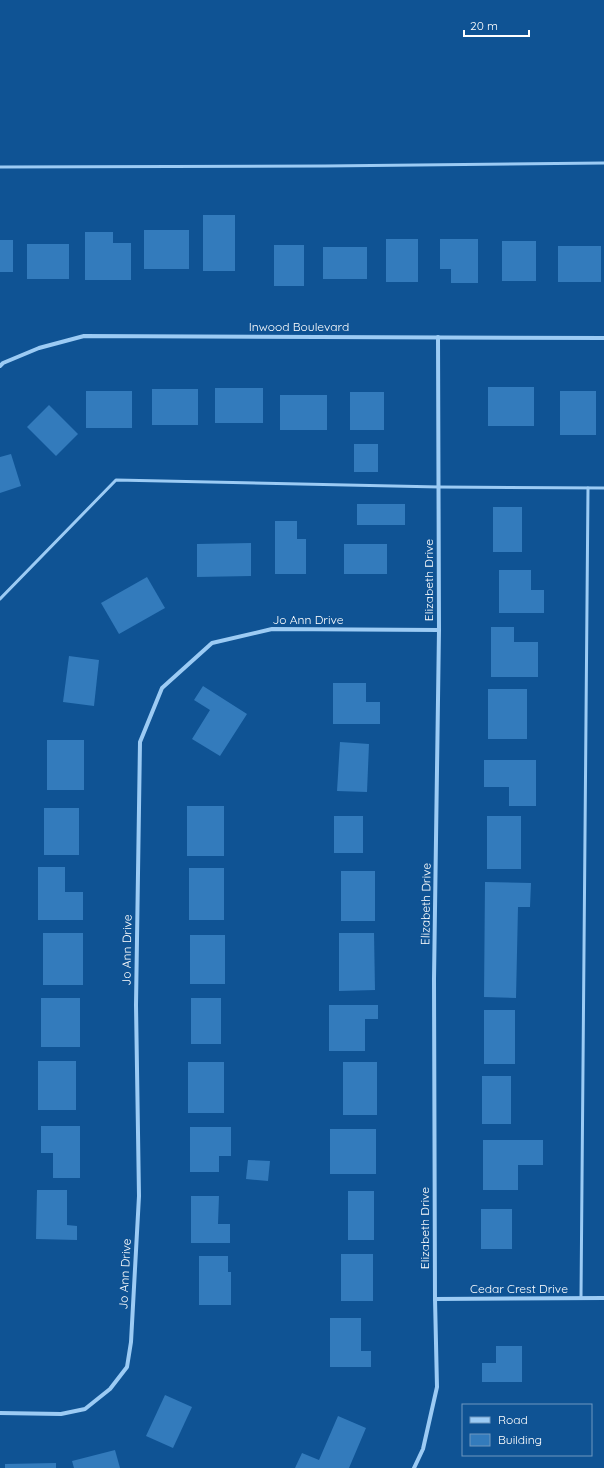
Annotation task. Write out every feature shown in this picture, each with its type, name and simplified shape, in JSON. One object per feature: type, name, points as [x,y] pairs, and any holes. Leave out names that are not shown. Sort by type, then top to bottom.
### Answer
[{"type":"street","name":"Inwood Boulevard","points":[[0,366],[39,348],[84,336],[604,338]]},
{"type":"street","name":"Elizabeth Drive","points":[[414,1468],[423,1449],[437,1387],[435,1299],[434,979],[439,630],[438,337]]},
{"type":"street","name":"Jo Ann Drive","points":[[0,1413],[61,1414],[85,1409],[110,1389],[127,1367],[131,1342],[139,1196],[136,1006],[140,742],[162,688],[212,643],[272,629],[439,630]]},
{"type":"street","name":"Cedar Crest Drive","points":[[435,1299],[604,1298]]},
{"type":"lane","points":[[0,167],[604,163]]},
{"type":"lane","points":[[0,599],[116,480],[439,487],[604,488]]},
{"type":"lane","points":[[581,1298],[588,488]]},
{"type":"building","points":[[203,215],[235,215],[235,271],[203,271]]},
{"type":"building","points":[[144,230],[189,230],[189,269],[144,269]]},
{"type":"building","points":[[85,232],[113,232],[113,243],[131,243],[131,280],[85,280]]},
{"type":"building","points":[[386,239],[418,239],[418,282],[386,282]]},
{"type":"building","points":[[440,239],[478,239],[478,283],[451,283],[451,269],[440,269]]},
{"type":"building","points":[[0,240],[13,240],[13,272],[0,272]]},
{"type":"building","points":[[502,241],[536,241],[536,281],[502,281]]},
{"type":"building","points":[[27,244],[69,244],[69,279],[27,279]]},
{"type":"building","points":[[274,245],[304,245],[304,286],[274,286]]},
{"type":"building","points":[[558,246],[601,246],[601,282],[558,282]]},
{"type":"building","points":[[323,247],[367,247],[367,279],[323,279]]},
{"type":"building","points":[[488,387],[534,387],[534,426],[488,426]]},
{"type":"building","points":[[215,388],[263,388],[263,423],[215,423]]},
{"type":"building","points":[[152,389],[198,389],[198,425],[152,425]]},
{"type":"building","points":[[86,391],[132,391],[132,428],[86,428]]},
{"type":"building","points":[[560,391],[596,391],[596,435],[560,435]]},
{"type":"building","points":[[350,392],[384,392],[384,430],[350,430]]},
{"type":"building","points":[[280,395],[327,395],[327,430],[280,430]]},
{"type":"building","points":[[49,405],[78,434],[56,456],[27,427]]},
{"type":"building","points":[[354,444],[378,444],[378,472],[354,472]]},
{"type":"building","points":[[11,454],[21,486],[0,493],[0,457]]},
{"type":"building","points":[[357,504],[405,504],[405,525],[357,525]]},
{"type":"building","points":[[493,507],[522,507],[522,552],[493,552]]},
{"type":"building","points":[[275,521],[297,521],[297,539],[306,539],[306,574],[275,574]]},
{"type":"building","points":[[251,543],[251,576],[197,577],[197,544]]},
{"type":"building","points":[[344,544],[387,544],[387,574],[344,574]]},
{"type":"building","points":[[499,570],[531,570],[531,590],[544,590],[544,613],[499,613]]},
{"type":"building","points":[[147,577],[165,608],[119,634],[101,603]]},
{"type":"building","points":[[491,627],[514,627],[514,642],[538,642],[538,677],[491,677]]},
{"type":"building","points":[[69,656],[99,660],[94,706],[63,702]]},
{"type":"building","points":[[333,683],[366,683],[366,702],[380,702],[380,724],[333,724]]},
{"type":"building","points":[[203,686],[247,714],[220,756],[192,739],[210,710],[194,700]]},
{"type":"building","points":[[488,689],[527,689],[527,739],[488,739]]},
{"type":"building","points":[[47,740],[84,740],[84,790],[47,790]]},
{"type":"building","points":[[340,742],[369,744],[367,792],[337,791]]},
{"type":"building","points":[[484,760],[536,760],[536,806],[509,806],[509,787],[484,787]]},
{"type":"building","points":[[187,806],[224,806],[224,856],[187,856]]},
{"type":"building","points":[[44,808],[79,808],[79,855],[44,855]]},
{"type":"building","points":[[334,816],[363,816],[363,853],[334,853]]},
{"type":"building","points":[[487,816],[521,816],[521,869],[487,869]]},
{"type":"building","points":[[38,867],[65,867],[65,892],[83,892],[83,920],[38,920]]},
{"type":"building","points":[[189,868],[224,868],[224,920],[189,920]]},
{"type":"building","points":[[341,871],[375,871],[375,921],[341,921]]},
{"type":"building","points":[[485,882],[531,883],[530,907],[518,907],[516,998],[484,997]]},
{"type":"building","points":[[43,933],[83,933],[83,985],[43,985]]},
{"type":"building","points":[[339,933],[374,933],[375,990],[339,991]]},
{"type":"building","points":[[190,935],[225,935],[225,984],[190,984]]},
{"type":"building","points":[[41,998],[80,998],[80,1047],[41,1047]]},
{"type":"building","points":[[191,998],[221,998],[221,1044],[191,1044]]},
{"type":"building","points":[[329,1005],[378,1005],[378,1019],[365,1019],[365,1051],[329,1051]]},
{"type":"building","points":[[484,1010],[515,1010],[515,1064],[484,1064]]},
{"type":"building","points":[[38,1061],[76,1061],[76,1110],[38,1110]]},
{"type":"building","points":[[188,1062],[224,1062],[224,1113],[188,1113]]},
{"type":"building","points":[[343,1062],[377,1062],[377,1115],[343,1115]]},
{"type":"building","points":[[482,1076],[511,1076],[511,1124],[482,1124]]},
{"type":"building","points":[[41,1126],[80,1126],[80,1178],[53,1178],[53,1153],[41,1153]]},
{"type":"building","points":[[190,1127],[231,1127],[231,1156],[219,1156],[219,1172],[190,1172]]},
{"type":"building","points":[[330,1129],[376,1129],[376,1174],[330,1174]]},
{"type":"building","points":[[483,1140],[543,1140],[543,1165],[518,1165],[518,1190],[483,1190]]},
{"type":"building","points":[[248,1160],[270,1161],[268,1181],[246,1179]]},
{"type":"building","points":[[37,1190],[67,1190],[67,1225],[77,1226],[77,1240],[36,1239]]},
{"type":"building","points":[[348,1191],[374,1191],[374,1240],[348,1240]]},
{"type":"building","points":[[191,1196],[219,1196],[218,1224],[230,1224],[230,1243],[191,1243]]},
{"type":"building","points":[[481,1209],[512,1209],[512,1249],[481,1249]]},
{"type":"building","points":[[341,1254],[373,1254],[373,1301],[341,1301]]},
{"type":"building","points":[[199,1256],[228,1256],[228,1272],[231,1272],[231,1305],[199,1305]]},
{"type":"building","points":[[330,1318],[361,1318],[361,1351],[371,1351],[371,1367],[330,1367]]},
{"type":"building","points":[[496,1346],[522,1346],[522,1382],[482,1382],[482,1363],[496,1363]]},
{"type":"building","points":[[165,1395],[192,1407],[173,1448],[146,1436]]},
{"type":"building","points":[[338,1416],[366,1428],[349,1468],[295,1468],[302,1453],[319,1460]]},
{"type":"building","points":[[115,1450],[120,1468],[74,1468],[72,1461]]},
{"type":"building","points":[[56,1463],[56,1468],[5,1468],[5,1464]]}]
